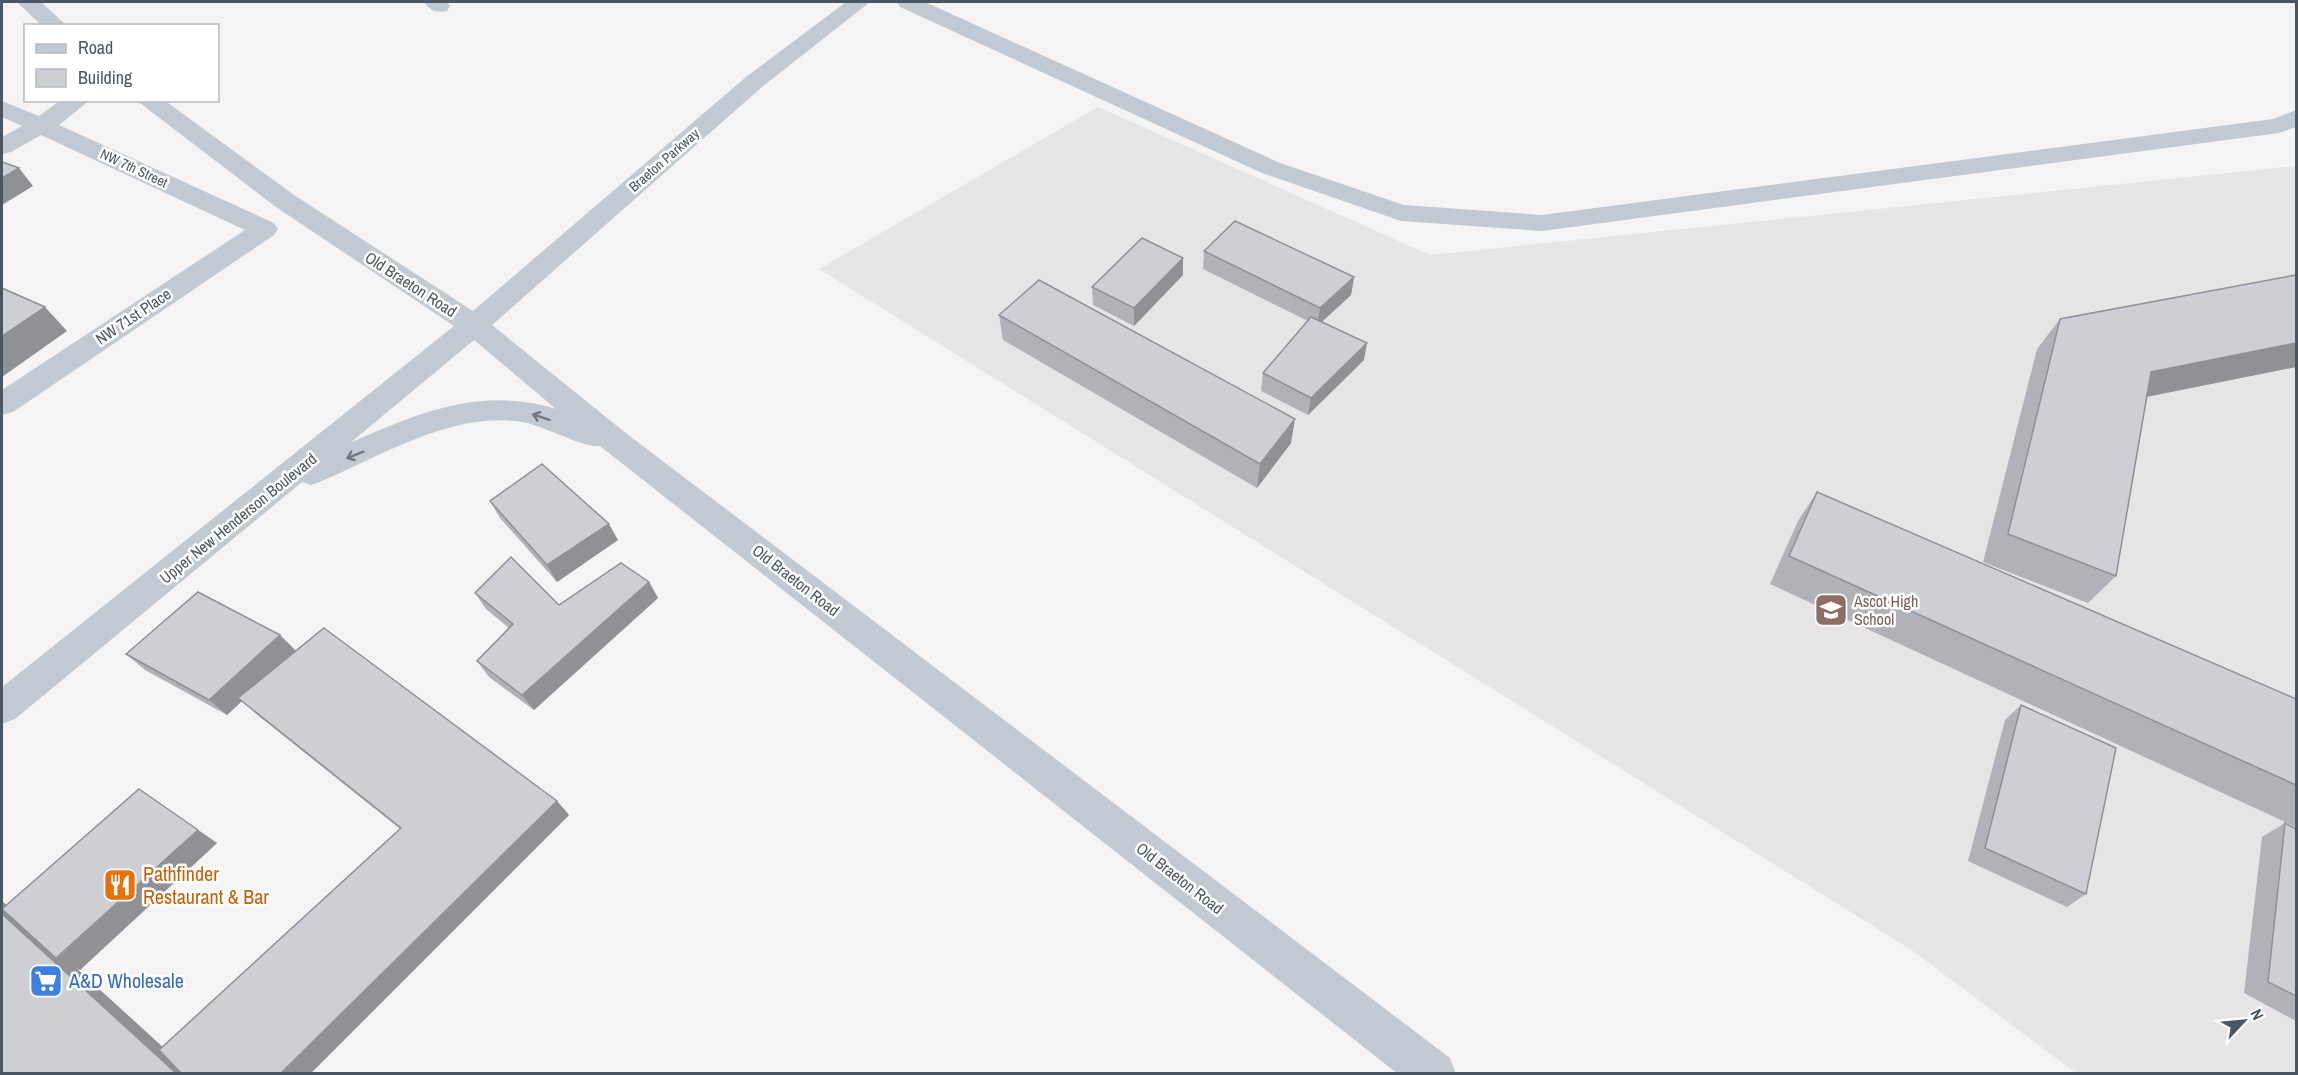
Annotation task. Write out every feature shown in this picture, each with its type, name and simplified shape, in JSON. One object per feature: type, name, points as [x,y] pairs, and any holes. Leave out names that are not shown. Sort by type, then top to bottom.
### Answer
[{"type":"street","points":[[28,2],[54,24]]},
{"type":"street","name":"Braeton Parkway","points":[[474,325],[754,82],[859,2]]},
{"type":"street","points":[[908,2],[1271,168],[1401,213],[1542,223],[2279,126],[2296,117]]},
{"type":"street","points":[[2,147],[42,125],[75,102]]},
{"type":"street","name":"Old Braeton Road","points":[[151,102],[285,201],[474,325],[616,442],[1434,1074]]},
{"type":"street","name":"NW 7th Street","points":[[2,108],[265,229]]},
{"type":"street","name":"NW 71st Place","points":[[2,404],[265,229]]},
{"type":"street","name":"Upper New Henderson Boulevard","points":[[2,708],[279,486],[474,325]]},
{"type":"street","points":[[279,486],[432,423],[478,410],[517,410],[616,442]]},
{"type":"shaded area","name":"Ascot High School","points":[[1098,107],[1430,255],[2296,166],[2296,1073],[2076,1073],[1913,951],[819,269]]},
{"type":"building","points":[[2,162],[19,168],[2,178]]},
{"type":"building","points":[[1235,221],[1354,277],[1320,308],[1204,251]]},
{"type":"building","points":[[1142,238],[1183,258],[1134,308],[1092,287]]},
{"type":"building","points":[[2296,275],[2296,343],[2151,372],[2116,576],[2008,534],[2060,319]]},
{"type":"building","points":[[1039,280],[1295,419],[1260,464],[999,315]]},
{"type":"building","points":[[2,288],[45,307],[2,336]]},
{"type":"building","points":[[1311,317],[1367,343],[1311,398],[1263,373]]},
{"type":"building","points":[[542,464],[609,524],[547,565],[490,501]]},
{"type":"building","points":[[1817,492],[2296,699],[2296,785],[1789,556]]},
{"type":"building","points":[[511,557],[559,605],[621,563],[649,582],[522,695],[477,661],[513,624],[475,593]]},
{"type":"building","points":[[198,592],[280,635],[209,700],[126,654]]},
{"type":"building","points":[[324,628],[557,801],[280,1074],[182,1074],[159,1050],[401,828],[238,698]]},
{"type":"building","points":[[2021,705],[2116,748],[2086,894],[1985,848]]},
{"type":"building","name":"Pathfinder Restaurant & Bar","points":[[139,789],[198,830],[56,958],[2,909]]},
{"type":"building","points":[[2285,823],[2296,829],[2296,996],[2268,982]]},
{"type":"building","name":"A&D Wholesale","points":[[2,914],[177,1074],[2,1074]]},
{"type":"place","name":"Ascot High School","points":[[1831,610]]},
{"type":"place","name":"Pathfinder Restaurant & Bar","points":[[120,885]]},
{"type":"place","name":"A&D Wholesale","points":[[46,981]]}]
